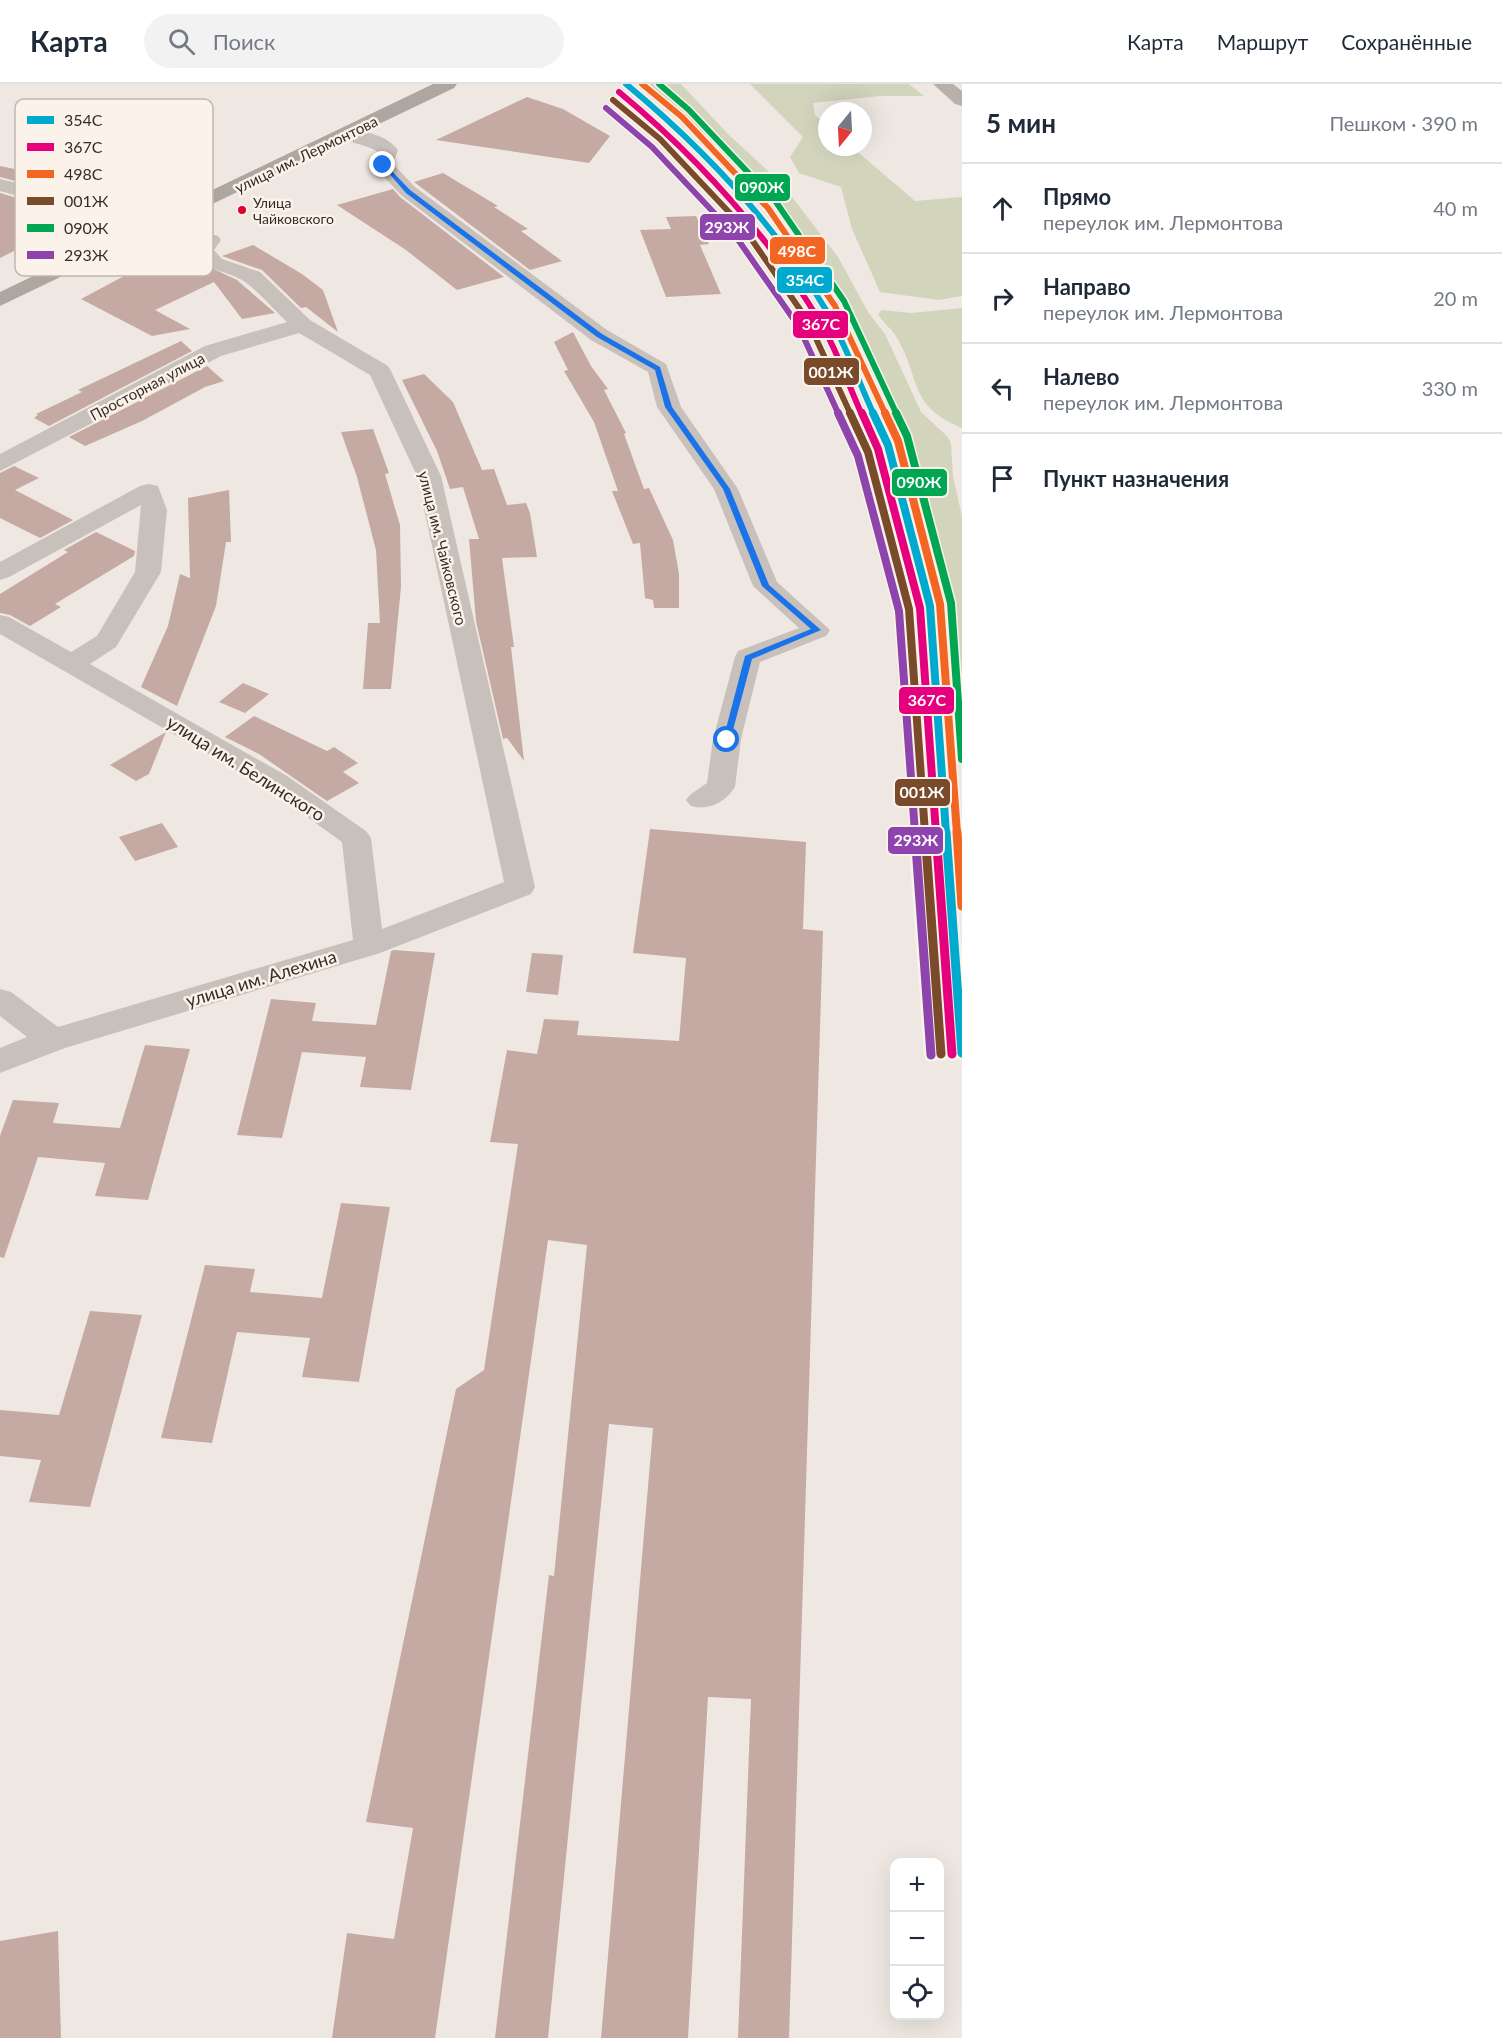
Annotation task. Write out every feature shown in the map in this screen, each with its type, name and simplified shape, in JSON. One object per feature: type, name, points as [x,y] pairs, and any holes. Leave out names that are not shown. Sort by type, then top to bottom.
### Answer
[{"type":"highway","name":"улица им. Лермонтова","points":[[213,199],[448,84]]},
{"type":"highway","name":"улица им. Лермонтова","points":[[0,300],[50,276]]},
{"type":"main road","points":[[942,84],[962,100]]},
{"type":"street","points":[[349,134],[377,142],[388,150],[383,165],[408,191],[599,335],[658,369],[669,407],[726,489],[766,586],[817,630],[748,657],[727,740],[721,787],[701,800]]},
{"type":"street","points":[[0,185],[15,189]]},
{"type":"street","name":"улица им. Чайковского","points":[[213,261],[252,277],[302,325],[380,371],[429,476],[520,887]]},
{"type":"street","name":"Просторная улица","points":[[0,464],[213,351],[302,325]]},
{"type":"street","points":[[0,572],[149,491],[155,510],[148,572],[107,641],[73,663]]},
{"type":"street","name":"улица им. Белинского","points":[[0,623],[277,782],[356,838],[369,946]]},
{"type":"street","name":"улица им. Алехина","points":[[0,1061],[53,1040],[369,946],[520,887]]},
{"type":"street","points":[[0,1000],[53,1040]]},
{"type":"green space","points":[[646,84],[681,84],[729,135],[782,184],[838,257],[868,312],[885,334],[921,412],[948,437],[951,444],[953,477],[962,516],[962,677],[950,586],[907,440],[884,380],[857,325],[821,266],[791,224],[707,136],[682,118]]},
{"type":"green space","points":[[750,84],[909,84],[924,96],[881,96],[813,103],[815,115],[818,118],[818,156],[862,156],[915,201],[962,197],[962,296],[939,300],[880,292],[852,229],[841,187],[799,173],[790,157],[803,137]]},
{"type":"green space","points":[[962,308],[962,428],[944,419],[924,400],[896,336],[878,314],[882,310],[911,313]]},
{"type":"building","points":[[527,97],[563,109],[610,136],[589,163],[436,140]]},
{"type":"building","points":[[0,166],[15,169],[15,181],[0,177]]},
{"type":"building","points":[[443,173],[498,206],[494,207],[528,229],[521,231],[562,261],[530,270],[414,182]]},
{"type":"building","points":[[393,189],[400,197],[504,277],[457,290],[406,250],[337,205]]},
{"type":"building","points":[[0,193],[15,198],[15,250],[0,258]]},
{"type":"building","points":[[696,216],[709,244],[700,245],[721,294],[666,297],[640,230],[671,229],[666,217]]},
{"type":"building","points":[[253,245],[302,274],[323,290],[338,332],[306,307],[301,308],[262,270],[222,256]]},
{"type":"building","points":[[213,269],[237,280],[275,313],[242,319],[214,282],[155,310],[190,329],[152,336],[81,299],[124,276],[213,276]]},
{"type":"building","points":[[573,332],[591,366],[608,389],[604,390],[626,433],[624,434],[644,489],[649,488],[673,540],[679,574],[679,608],[654,608],[653,600],[645,598],[640,543],[633,544],[612,491],[618,491],[594,422],[564,371],[568,370],[554,342]]},
{"type":"building","points":[[181,341],[192,351],[49,426],[34,418],[38,415],[36,414],[82,392],[78,390]]},
{"type":"building","points":[[207,366],[224,381],[205,387],[142,421],[85,446],[69,437]]},
{"type":"building","points":[[424,374],[453,402],[482,470],[494,469],[507,505],[526,503],[530,513],[537,557],[502,558],[514,647],[511,647],[524,761],[507,738],[503,739],[476,621],[469,539],[479,539],[463,487],[450,489],[437,451],[402,380]]},
{"type":"building","points":[[373,429],[389,473],[385,474],[400,525],[401,587],[391,689],[363,689],[368,623],[380,623],[376,550],[357,477],[341,432]]},
{"type":"building","points":[[14,466],[39,478],[15,490],[73,520],[40,538],[0,518],[0,473]]},
{"type":"building","points":[[229,490],[231,542],[226,542],[216,606],[177,706],[141,687],[168,626],[180,574],[190,578],[188,498]]},
{"type":"building","points":[[96,532],[135,551],[134,556],[55,604],[61,607],[30,626],[10,615],[0,613],[0,594],[68,552],[64,550]]},
{"type":"building","points":[[243,683],[269,694],[245,713],[219,702]]},
{"type":"building","points":[[254,716],[327,751],[334,747],[358,763],[343,772],[359,783],[327,801],[259,754],[225,737]]},
{"type":"building","points":[[166,732],[149,774],[136,781],[110,765]]},
{"type":"building","points":[[162,823],[178,847],[135,861],[119,837]]},
{"type":"building","points":[[650,829],[806,842],[803,929],[823,931],[789,2038],[738,2038],[751,1699],[708,1697],[688,2038],[601,2038],[653,1428],[609,1424],[548,2038],[495,2038],[549,1575],[554,1576],[587,1245],[548,1240],[435,2038],[332,2038],[347,1933],[394,1939],[413,1828],[366,1822],[456,1389],[484,1370],[518,1144],[490,1142],[507,1050],[537,1054],[544,1019],[579,1021],[577,1035],[679,1041],[686,958],[633,953]]},
{"type":"building","points":[[391,951],[435,953],[411,1090],[360,1087],[366,1057],[302,1052],[282,1138],[237,1135],[271,999],[316,1003],[312,1021],[376,1025]]},
{"type":"building","points":[[532,953],[563,955],[558,995],[526,992]]},
{"type":"building","points":[[145,1045],[190,1049],[148,1200],[95,1196],[105,1163],[38,1157],[4,1258],[0,1257],[0,1136],[13,1100],[59,1103],[53,1123],[120,1128]]},
{"type":"building","points":[[341,1203],[390,1207],[359,1382],[302,1377],[310,1338],[237,1332],[212,1443],[161,1438],[205,1265],[255,1269],[250,1292],[322,1298]]},
{"type":"building","points":[[90,1311],[142,1315],[90,1507],[29,1502],[41,1460],[0,1456],[0,1410],[59,1415]]},
{"type":"building","points":[[58,1931],[61,2038],[0,2038],[0,1941]]},
{"type":"transit line","name":"354С","points":[[626,84],[674,124],[759,214],[826,311],[888,445],[930,606],[962,1053]]},
{"type":"transit line","name":"498С","points":[[642,84],[682,117],[768,208],[835,306],[898,441],[940,604],[962,906]]},
{"type":"transit line","name":"090Ж","points":[[659,84],[689,110],[776,202],[844,301],[907,436],[951,603],[962,759]]},
{"type":"transit line","name":"367С","points":[[619,92],[667,132],[751,221],[817,316],[878,449],[920,608],[952,1054]]},
{"type":"transit line","name":"001Ж","points":[[613,100],[660,139],[743,227],[808,321],[868,452],[909,609],[941,1054]]},
{"type":"transit line","name":"293Ж","points":[[606,108],[652,147],[734,234],[799,327],[858,456],[899,611],[931,1055]]},
{"type":"place","name":"Улица Чайковского","points":[[242,210]]},
{"type":"route","points":[[383,165],[408,191],[599,335],[658,369],[669,407],[726,489],[766,586],[817,630],[748,657],[727,740]]}]
